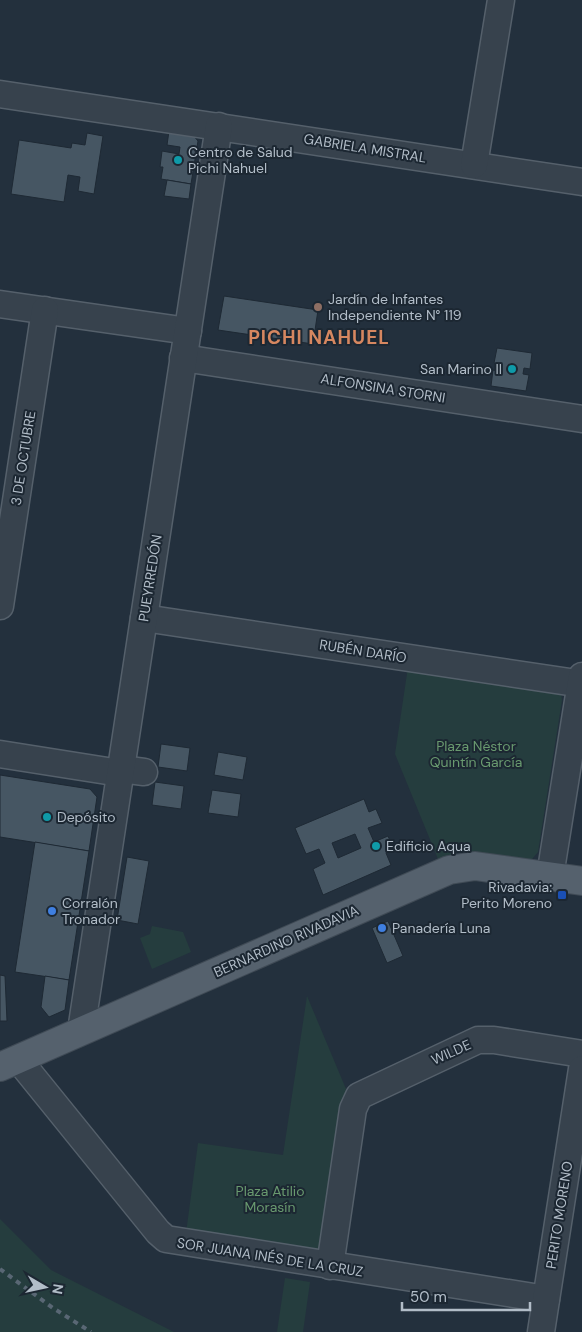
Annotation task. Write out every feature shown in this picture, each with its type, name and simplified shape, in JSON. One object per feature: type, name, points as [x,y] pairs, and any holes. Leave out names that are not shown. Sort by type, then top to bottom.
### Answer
[{"type":"main road","name":"BERNARDINO RIVADAVIA","points":[[9,1063],[450,870],[475,866],[582,881]]},
{"type":"street","points":[[474,165],[501,0]]},
{"type":"street","name":"GABRIELA MISTRAL","points":[[0,94],[582,182]]},
{"type":"street","name":"PUEYRREDÓN","points":[[81,1031],[128,771],[144,618],[219,126]]},
{"type":"street","points":[[0,304],[188,331]]},
{"type":"street","name":"3 DE OCTUBRE","points":[[0,606],[45,310]]},
{"type":"street","name":"ALFONSINA STORNI","points":[[183,358],[582,418]]},
{"type":"street","name":"RUBÉN DARÍO","points":[[144,618],[582,682]]},
{"type":"street","points":[[550,876],[582,682]]},
{"type":"street","points":[[0,754],[128,771]]},
{"type":"street","name":"WILDE","points":[[330,1266],[352,1113],[357,1099],[365,1092],[478,1040],[494,1040],[582,1054]]},
{"type":"street","name":"SOR JUANA INÉS DE LA CRUZ","points":[[9,1063],[163,1237],[173,1242],[546,1299]]},
{"type":"street","name":"PERITO MORENO","points":[[541,1332],[575,1154],[582,1069]]},
{"type":"green space","name":"Plaza Néstor Quintín García","points":[[408,667],[561,693],[562,700],[538,852],[532,859],[523,860],[462,851],[438,859],[395,754]]},
{"type":"green space","points":[[152,926],[183,932],[191,952],[152,969],[140,938],[150,934]]},
{"type":"green space","name":"Plaza Atilio Morasín","points":[[307,996],[346,1089],[323,1244],[316,1250],[186,1233],[198,1143],[283,1155]]},
{"type":"green space","points":[[0,1219],[51,1270],[174,1332],[0,1332]]},
{"type":"green space","points":[[285,1278],[310,1282],[303,1332],[277,1332]]},
{"type":"building","name":"Centro de Salud Pichi Nahuel","points":[[169,131],[193,135],[198,141],[191,184],[161,179],[163,167],[160,167],[162,151],[179,154],[180,147],[167,145]]},
{"type":"building","points":[[87,133],[103,136],[94,194],[78,191],[80,177],[68,175],[64,202],[11,194],[19,140],[71,148],[72,143],[85,145]]},
{"type":"building","points":[[167,180],[191,184],[189,199],[164,196]]},
{"type":"building","points":[[224,296],[318,310],[313,344],[218,330]]},
{"type":"building","name":"San Marino II","points":[[497,348],[532,353],[530,369],[524,368],[523,374],[529,375],[526,391],[491,386],[493,370],[499,371],[500,364],[494,363]]},
{"type":"building","points":[[161,744],[190,748],[187,771],[158,767]]},
{"type":"building","points":[[218,752],[247,757],[243,780],[214,775]]},
{"type":"building","name":"Depósito","points":[[0,775],[90,789],[97,797],[89,851],[0,837]]},
{"type":"building","points":[[155,782],[184,786],[181,809],[152,805]]},
{"type":"building","points":[[212,790],[241,794],[238,817],[208,813]]},
{"type":"building","name":"Edificio Aqua","points":[[364,799],[369,812],[376,809],[382,823],[368,828],[374,842],[388,836],[394,850],[386,853],[391,865],[323,895],[313,869],[325,863],[319,849],[306,854],[295,828]],"holes":[[[355,834],[361,848],[338,858],[332,843]]]},
{"type":"building","name":"Corralón Tronador","points":[[35,842],[89,851],[69,980],[15,972]]},
{"type":"building","points":[[127,857],[149,861],[138,924],[117,920]]},
{"type":"building","points":[[388,921],[403,956],[387,963],[372,928]]},
{"type":"building","points":[[0,975],[5,976],[7,1021],[0,1021]]},
{"type":"building","points":[[45,976],[69,980],[65,1010],[49,1017],[41,1007]]},
{"type":"railway","points":[[0,1269],[53,1308],[91,1332]]},
{"type":"place","name":"Centro de Salud Pichi Nahuel","points":[[178,160]]},
{"type":"place","name":"Jardín de Infantes Independiente N° 119","points":[[318,307]]},
{"type":"place","name":"San Marino II","points":[[512,369]]},
{"type":"place","name":"Depósito","points":[[47,817]]},
{"type":"place","name":"Edificio Aqua","points":[[376,846]]},
{"type":"place","name":"Rivadavia: Perito Moreno","points":[[562,895]]},
{"type":"place","name":"Corralón Tronador","points":[[52,911]]},
{"type":"place","name":"Panadería Luna","points":[[382,928]]},
{"type":"district","name":"PICHI NAHUEL","points":[[319,337]]}]
